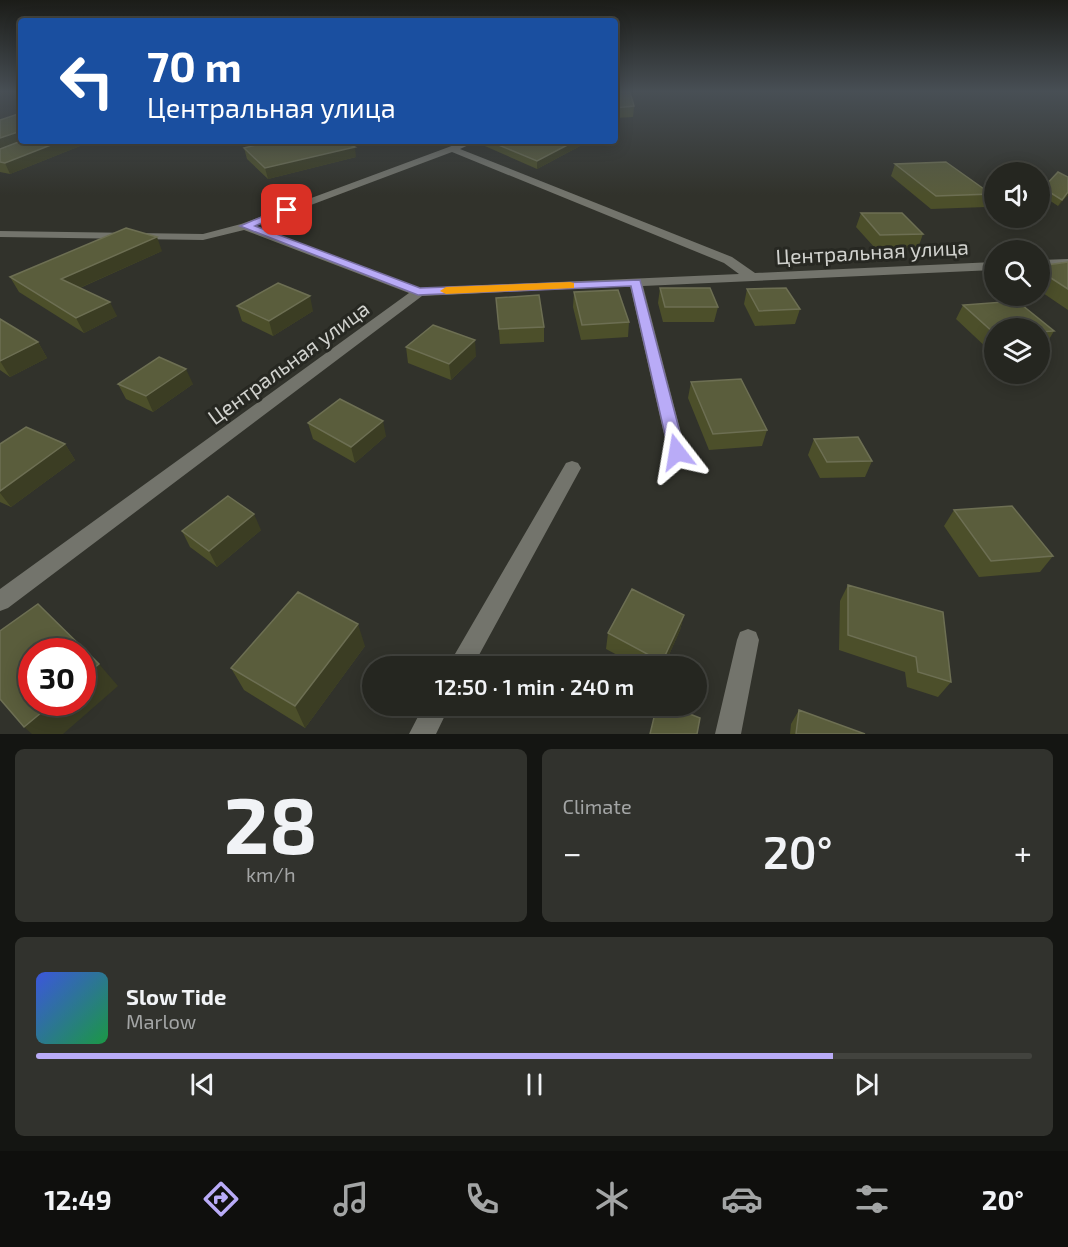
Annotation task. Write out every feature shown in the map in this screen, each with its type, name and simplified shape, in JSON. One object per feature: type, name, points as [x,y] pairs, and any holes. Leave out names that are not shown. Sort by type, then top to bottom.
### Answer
[{"type":"street","points":[[0,234],[203,237],[245,226],[465,144]]},
{"type":"street","name":"Центральная улица","points":[[452,149],[728,260],[752,277]]},
{"type":"street","points":[[245,226],[418,292]]},
{"type":"street","points":[[1050,264],[1068,263]]},
{"type":"street","name":"Центральная улица","points":[[0,601],[418,292],[984,266]]},
{"type":"street","points":[[636,283],[677,452]]},
{"type":"street","points":[[466,656],[572,468]]},
{"type":"street","points":[[728,734],[748,640]]},
{"type":"street","points":[[422,734],[432,716]]},
{"type":"building","points":[[0,126],[18,126],[18,132],[0,138]]},
{"type":"building","points":[[18,142],[18,144],[53,144],[5,163],[0,162],[0,149]]},
{"type":"building","points":[[260,144],[348,144],[355,147],[265,168],[244,148]]},
{"type":"building","points":[[496,144],[569,144],[537,161]]},
{"type":"building","points":[[946,162],[984,189],[984,194],[936,196],[895,164]]},
{"type":"building","points":[[1058,172],[1068,177],[1068,192],[1062,200],[1050,192],[1050,181]]},
{"type":"building","points":[[861,213],[902,213],[923,234],[880,235]]},
{"type":"building","points":[[126,228],[157,237],[61,279],[110,302],[76,318],[10,277]]},
{"type":"building","points":[[1068,262],[1068,289],[1050,277],[1050,265]]},
{"type":"building","points":[[278,283],[310,296],[269,321],[237,306]]},
{"type":"building","points":[[660,288],[710,288],[718,307],[665,307]]},
{"type":"building","points":[[786,288],[800,309],[759,311],[747,289]]},
{"type":"building","points":[[618,290],[629,322],[582,325],[574,292]]},
{"type":"building","points":[[539,295],[544,327],[499,329],[496,298]]},
{"type":"building","points":[[984,303],[984,306],[1023,306],[1038,318],[984,318],[984,324],[963,305]]},
{"type":"building","points":[[0,319],[38,342],[0,361]]},
{"type":"building","points":[[433,325],[475,340],[449,364],[406,347]]},
{"type":"building","points":[[159,357],[186,369],[146,396],[118,384]]},
{"type":"building","points":[[741,379],[767,430],[713,434],[691,382]]},
{"type":"building","points":[[340,399],[383,421],[351,447],[308,423]]},
{"type":"building","points":[[26,427],[65,444],[0,491],[0,444]]},
{"type":"building","points":[[858,437],[872,461],[827,462],[814,439]]},
{"type":"building","points":[[228,496],[254,514],[209,551],[182,531]]},
{"type":"building","points":[[1012,506],[1053,556],[991,561],[954,510]]},
{"type":"building","points":[[848,585],[943,612],[951,682],[918,672],[916,657],[848,635]]},
{"type":"building","points":[[632,589],[684,615],[665,656],[651,656],[608,633]]},
{"type":"building","points":[[298,592],[358,624],[295,706],[231,668]]},
{"type":"building","points":[[38,604],[73,638],[18,638],[18,716],[37,716],[24,727],[0,699],[0,631]]},
{"type":"building","points":[[799,710],[865,734],[796,734]]},
{"type":"building","points":[[654,716],[700,718],[697,734],[650,734]]},
{"type":"slow traffic","points":[[446,291],[570,285]]},
{"type":"route","points":[[287,210],[245,226],[418,292],[636,283],[677,452]]}]
